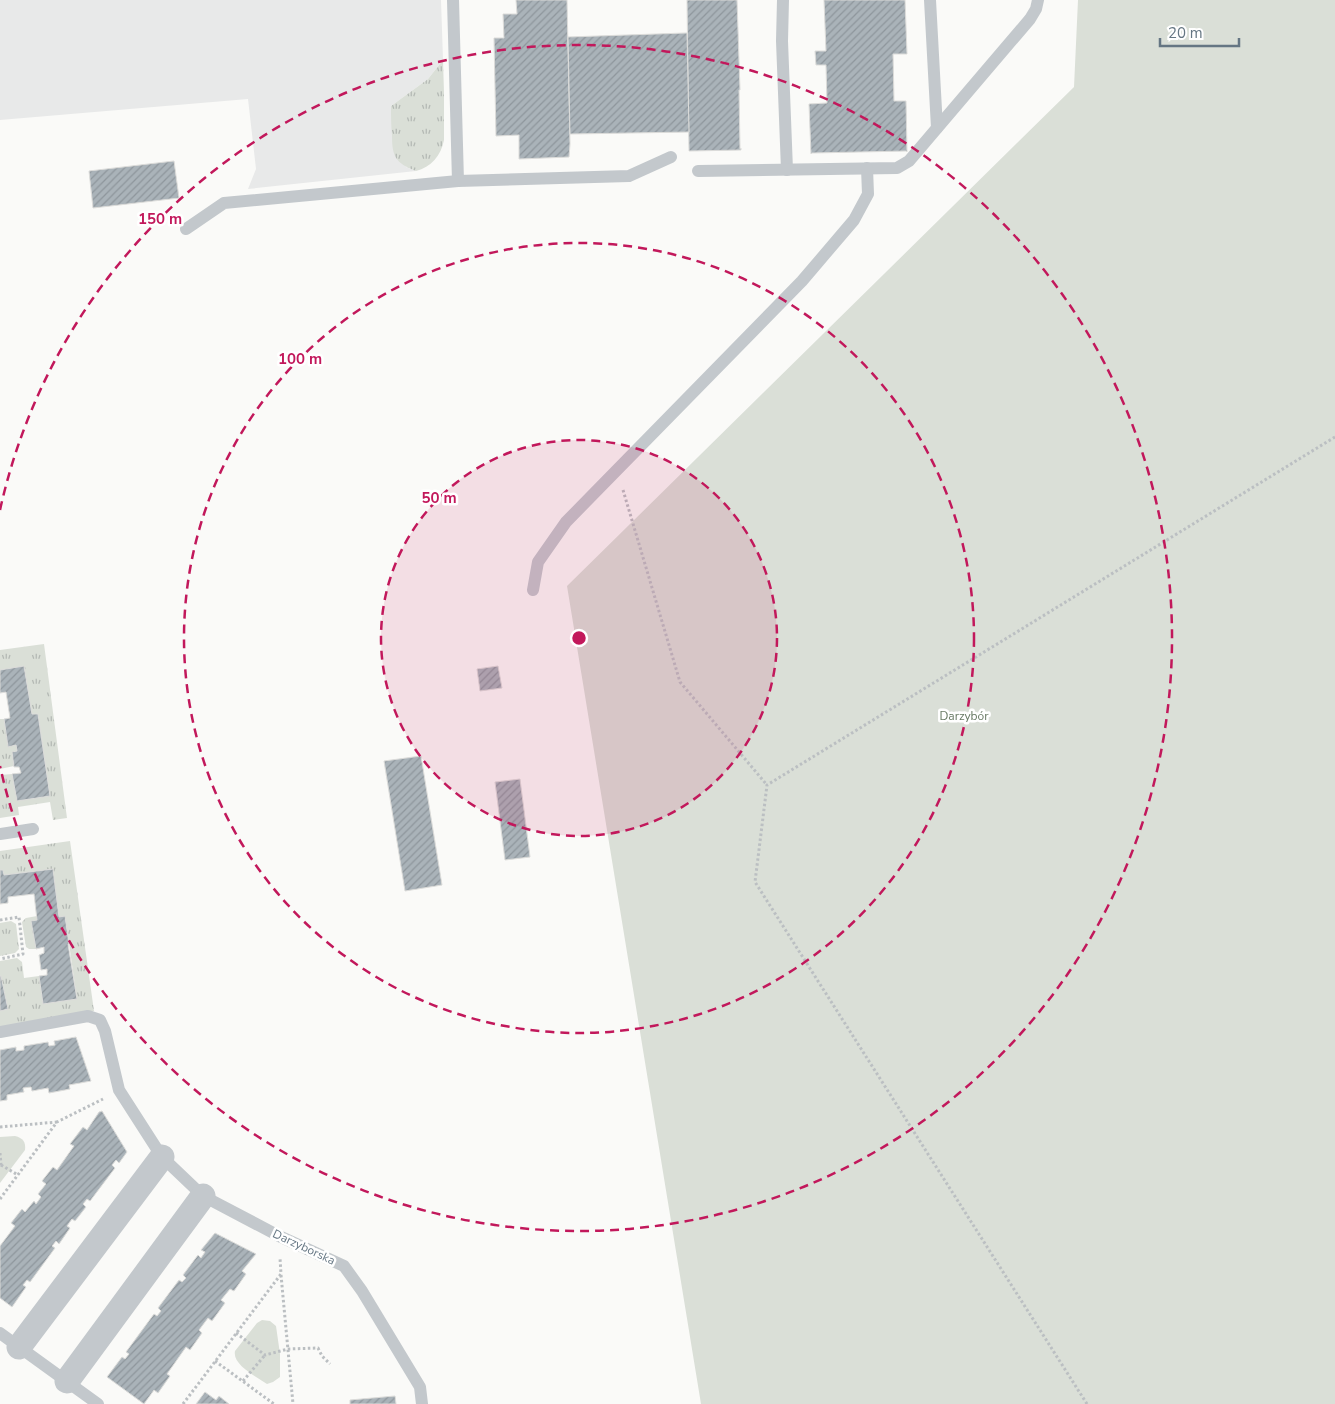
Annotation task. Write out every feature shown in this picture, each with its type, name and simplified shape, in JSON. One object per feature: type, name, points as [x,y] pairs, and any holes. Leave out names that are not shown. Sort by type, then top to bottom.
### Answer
[{"type":"street","points":[[10,1340],[162,1157]]},
{"type":"street","points":[[67,1381],[203,1196]]},
{"type":"lane","points":[[453,0],[458,181]]},
{"type":"lane","points":[[783,0],[782,41],[787,170]]},
{"type":"lane","points":[[930,0],[937,128]]},
{"type":"lane","points":[[698,171],[897,168],[909,161],[1030,18],[1038,0]]},
{"type":"lane","points":[[186,229],[224,203],[458,181],[629,176],[671,157]]},
{"type":"lane","points":[[533,590],[538,562],[566,522],[802,281],[854,220],[868,194],[867,168]]},
{"type":"lane","points":[[0,834],[33,829]]},
{"type":"lane","name":"Darzyborska","points":[[0,1032],[88,1016],[100,1020],[105,1031],[119,1090],[162,1157],[203,1196],[279,1236],[344,1266],[362,1291],[420,1387],[422,1404]]},
{"type":"lane","points":[[10,1340],[98,1404]]},
{"type":"path","points":[[767,785],[1335,437]]},
{"type":"path","points":[[617,470],[680,682],[767,785],[755,882],[1087,1404]]},
{"type":"path","points":[[0,920],[18,917],[23,954],[0,959]]},
{"type":"path","points":[[0,1127],[57,1122],[119,1090]]},
{"type":"path","points":[[0,1199],[57,1122]]},
{"type":"path","points":[[0,1152],[1,1165],[18,1175]]},
{"type":"path","points":[[279,1236],[293,1404]]},
{"type":"path","points":[[183,1404],[281,1274]]},
{"type":"path","points":[[236,1333],[264,1355]]},
{"type":"path","points":[[244,1381],[264,1355],[288,1349],[318,1348],[322,1356],[330,1364]]},
{"type":"path","points":[[215,1360],[274,1404]]},
{"type":"shaded area","points":[[0,0],[441,0],[443,60],[428,79],[391,106],[406,167],[416,171],[248,189],[256,169],[248,99],[0,120]]},
{"type":"green space","name":"Darzybór","points":[[1078,0],[1335,0],[1335,1404],[701,1404],[567,586],[1074,87]]},
{"type":"green space","points":[[443,60],[443,146],[431,164],[416,171],[399,162],[394,154],[391,106],[428,79]]},
{"type":"green space","points":[[44,644],[67,818],[53,820],[50,802],[18,807],[19,815],[0,818],[0,775],[12,774],[17,801],[50,796],[38,714],[32,714],[24,667],[0,670],[0,650]]},
{"type":"green space","points":[[0,719],[4,719],[8,746],[16,745],[17,751],[12,753],[14,766],[0,769]]},
{"type":"green space","points":[[70,841],[94,1011],[0,1027],[0,1011],[8,1009],[0,976],[0,961],[17,958],[22,962],[24,978],[39,976],[43,1004],[77,999],[65,916],[59,917],[53,869],[4,875],[3,870],[0,870],[0,851]]},
{"type":"green space","points":[[37,916],[37,920],[31,921],[36,949],[29,949],[26,947],[22,922],[26,918]]},
{"type":"green space","points":[[11,921],[16,924],[19,949],[15,953],[0,956],[0,923]]},
{"type":"green space","points":[[15,1136],[23,1141],[25,1150],[0,1183],[0,1137]]},
{"type":"green space","points":[[262,1320],[270,1321],[276,1326],[280,1354],[280,1377],[267,1384],[241,1366],[235,1356],[235,1351],[257,1323]]},
{"type":"building","points":[[516,0],[567,0],[569,157],[519,159],[519,135],[496,136],[494,38],[504,38],[503,14],[517,14]]},
{"type":"building","points":[[687,0],[737,0],[741,150],[689,151]]},
{"type":"building","points":[[824,0],[905,0],[907,54],[893,54],[894,101],[906,101],[907,152],[811,154],[809,104],[827,103],[826,65],[816,65],[815,51],[826,51]]},
{"type":"building","points":[[687,33],[689,132],[570,134],[568,37]]},
{"type":"building","points":[[174,161],[179,198],[93,208],[89,171]]},
{"type":"building","points":[[24,666],[32,714],[38,714],[50,796],[17,801],[12,774],[21,773],[19,767],[14,767],[12,752],[17,751],[16,745],[8,747],[4,719],[10,718],[6,692],[0,693],[0,670]]},
{"type":"building","points":[[498,666],[502,688],[480,691],[477,669]]},
{"type":"building","points":[[421,756],[442,885],[405,891],[384,761]]},
{"type":"building","points":[[520,779],[530,857],[505,860],[495,782]]},
{"type":"building","points":[[53,869],[59,917],[65,916],[77,999],[43,1004],[39,976],[47,975],[47,969],[41,970],[39,955],[44,953],[44,947],[36,949],[31,921],[37,920],[34,894],[8,897],[8,903],[0,904],[0,870],[3,870],[4,875]]},
{"type":"building","points":[[0,976],[8,1009],[0,1011]]},
{"type":"building","points":[[76,1037],[91,1081],[69,1085],[70,1089],[49,1093],[48,1088],[32,1091],[31,1087],[23,1088],[24,1092],[7,1095],[7,1100],[0,1101],[0,1050],[16,1047],[16,1051],[24,1050],[24,1046],[48,1042],[49,1046],[55,1045],[54,1041]]},
{"type":"building","points":[[102,1111],[127,1152],[119,1163],[116,1160],[112,1165],[115,1168],[90,1201],[87,1199],[83,1204],[86,1207],[75,1221],[72,1219],[67,1226],[70,1228],[59,1244],[56,1241],[52,1246],[55,1248],[30,1282],[27,1280],[23,1285],[26,1287],[12,1307],[0,1298],[0,1246],[15,1226],[11,1223],[22,1209],[25,1212],[34,1201],[36,1204],[41,1197],[38,1194],[46,1184],[42,1181],[53,1167],[57,1170],[74,1146],[70,1144],[83,1127],[87,1130],[99,1112]]},
{"type":"building","points":[[215,1233],[256,1254],[242,1271],[246,1274],[234,1291],[230,1289],[221,1300],[225,1303],[212,1321],[208,1318],[199,1330],[202,1333],[190,1350],[186,1347],[167,1374],[170,1376],[158,1393],[154,1390],[144,1404],[107,1377],[122,1357],[125,1359],[129,1354],[126,1352],[154,1314],[157,1316],[161,1311],[158,1308],[179,1280],[182,1282],[186,1278],[183,1275],[198,1255],[201,1258],[205,1252],[201,1250]]},
{"type":"building","points":[[205,1392],[216,1400],[219,1396],[229,1404],[196,1404]]},
{"type":"building","points":[[395,1396],[396,1404],[350,1404],[350,1400]]}]
